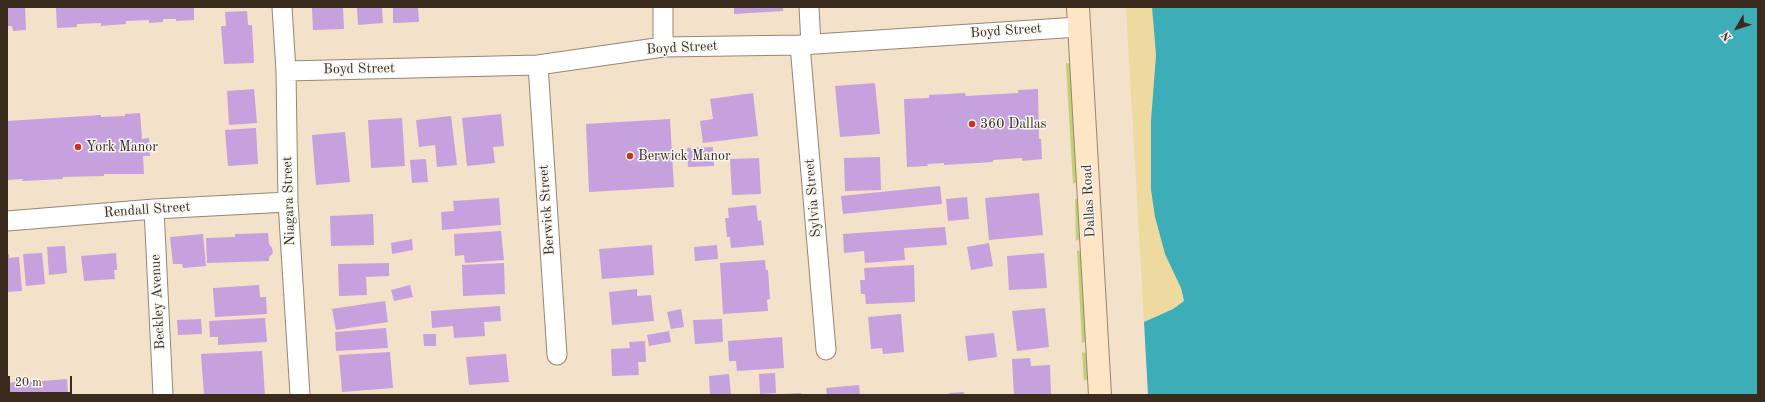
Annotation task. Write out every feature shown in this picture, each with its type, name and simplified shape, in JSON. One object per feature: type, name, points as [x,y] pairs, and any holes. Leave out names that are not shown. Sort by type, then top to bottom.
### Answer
[{"type":"main road","name":"Dallas Road","points":[[1078,17],[1100,395]]},
{"type":"street","name":"Niagara Street","points":[[282,7],[286,71],[288,202],[300,395]]},
{"type":"street","points":[[663,7],[663,47]]},
{"type":"street","name":"Sylvia Street","points":[[809,7],[805,45],[826,350]]},
{"type":"street","name":"Boyd Street","points":[[286,71],[538,65],[663,47],[805,45],[1078,17]]},
{"type":"street","name":"Berwick Street","points":[[538,65],[557,355]]},
{"type":"street","name":"Rendall Street","points":[[7,221],[154,209],[288,202]]},
{"type":"street","name":"Beckley Avenue","points":[[154,209],[163,395]]},
{"type":"green space","points":[[1066,63],[1073,64],[1080,180],[1073,184]]},
{"type":"green space","points":[[1075,199],[1081,200],[1083,237],[1076,241]]},
{"type":"green space","points":[[1077,250],[1084,252],[1089,340],[1082,343]]},
{"type":"green space","points":[[1082,352],[1089,355],[1091,377],[1084,381]]},
{"type":"sand","points":[[1126,7],[1152,7],[1156,55],[1151,120],[1151,190],[1155,217],[1165,254],[1181,288],[1184,301],[1173,309],[1144,322]]},
{"type":"water","points":[[1152,7],[1758,7],[1758,395],[1148,395],[1144,322],[1173,309],[1184,301],[1181,288],[1165,254],[1155,217],[1151,190],[1151,120],[1156,55]]},
{"type":"building","points":[[7,7],[25,7],[26,30],[13,31],[12,26],[7,26]]},
{"type":"building","points":[[56,7],[194,7],[194,20],[176,21],[176,19],[163,19],[163,22],[149,23],[149,20],[126,21],[126,24],[101,26],[101,23],[77,24],[77,27],[57,28]]},
{"type":"building","points":[[312,7],[343,7],[344,29],[313,30]]},
{"type":"building","points":[[357,7],[382,7],[383,23],[358,25]]},
{"type":"building","points":[[393,7],[418,7],[419,22],[393,23]]},
{"type":"building","points":[[734,7],[783,7],[783,11],[734,14]]},
{"type":"building","points":[[247,11],[248,25],[252,25],[254,63],[224,64],[221,26],[226,26],[225,12]]},
{"type":"building","points":[[875,83],[880,134],[840,137],[835,86]]},
{"type":"building","points":[[254,89],[257,123],[229,125],[227,91]]},
{"type":"building","name":"360 Dallas","points":[[1038,89],[1039,139],[1041,139],[1042,159],[1022,161],[1022,158],[993,160],[993,162],[944,165],[944,163],[927,164],[928,166],[907,167],[904,99],[929,98],[929,95],[965,93],[966,96],[1018,93],[1018,90]]},
{"type":"building","points":[[753,93],[758,136],[703,143],[700,121],[713,119],[710,99]]},
{"type":"building","name":"York Manor","points":[[140,113],[142,139],[149,138],[150,156],[143,156],[144,174],[104,174],[104,176],[63,177],[63,179],[22,181],[23,179],[7,180],[7,121],[101,115],[101,117],[125,116],[125,114]]},
{"type":"building","points":[[501,114],[504,146],[493,147],[495,163],[467,166],[462,118]]},
{"type":"building","points":[[451,116],[457,165],[437,167],[435,145],[419,147],[416,120]]},
{"type":"building","points":[[402,118],[405,166],[371,168],[368,120]]},
{"type":"building","name":"Berwick Manor","points":[[670,119],[674,187],[589,192],[586,124]]},
{"type":"building","points":[[256,128],[258,164],[228,166],[225,130]]},
{"type":"building","points":[[345,132],[350,182],[316,185],[312,135]]},
{"type":"building","points":[[713,147],[714,166],[688,167],[687,148]]},
{"type":"building","points":[[880,157],[881,190],[845,191],[844,158]]},
{"type":"building","points":[[759,158],[761,194],[732,195],[730,159]]},
{"type":"building","points":[[426,159],[428,182],[412,183],[410,160]]},
{"type":"building","points":[[940,186],[942,204],[843,214],[841,196]]},
{"type":"building","points":[[1039,193],[1043,235],[989,240],[985,198]]},
{"type":"building","points":[[967,197],[969,219],[948,221],[946,199]]},
{"type":"building","points":[[499,198],[501,225],[442,230],[441,212],[454,211],[453,201]]},
{"type":"building","points":[[756,205],[758,221],[761,220],[764,245],[731,248],[730,237],[727,237],[725,218],[729,218],[728,208]]},
{"type":"building","points":[[373,214],[374,245],[331,246],[330,216]]},
{"type":"building","points":[[945,227],[947,245],[904,248],[905,260],[865,263],[864,251],[844,253],[843,234]]},
{"type":"building","points":[[501,231],[504,260],[465,263],[464,255],[455,256],[454,234]]},
{"type":"building","points":[[268,233],[269,244],[273,253],[269,257],[269,261],[207,263],[206,238],[235,237],[235,234]]},
{"type":"building","points":[[203,234],[206,266],[183,268],[182,264],[173,264],[170,237]]},
{"type":"building","points":[[412,239],[413,250],[392,254],[391,243]]},
{"type":"building","points":[[989,243],[993,266],[971,270],[967,247]]},
{"type":"building","points":[[652,245],[654,275],[602,279],[599,249]]},
{"type":"building","points":[[717,245],[718,259],[695,261],[694,247]]},
{"type":"building","points":[[65,246],[67,273],[49,275],[47,247]]},
{"type":"building","points":[[42,253],[45,284],[26,286],[23,254]]},
{"type":"building","points":[[116,253],[117,270],[114,270],[115,279],[84,281],[81,256]]},
{"type":"building","points":[[1044,253],[1047,288],[1009,290],[1007,256]]},
{"type":"building","points":[[7,254],[9,254],[9,258],[19,257],[22,291],[7,292]]},
{"type":"building","points":[[765,260],[766,270],[768,270],[770,299],[767,300],[768,311],[723,314],[720,263]]},
{"type":"building","points":[[389,263],[389,276],[366,277],[367,295],[339,296],[338,264]]},
{"type":"building","points":[[504,263],[505,294],[463,296],[462,265]]},
{"type":"building","points":[[914,265],[915,302],[866,304],[865,294],[861,294],[860,280],[865,280],[864,268]]},
{"type":"building","points":[[259,285],[260,297],[266,297],[267,314],[215,317],[213,288]]},
{"type":"building","points":[[410,285],[413,297],[394,301],[391,290]]},
{"type":"building","points":[[637,289],[637,296],[651,295],[654,321],[612,325],[609,292]]},
{"type":"building","points":[[385,301],[388,322],[336,330],[332,309]]},
{"type":"building","points":[[500,306],[501,321],[484,322],[485,336],[454,338],[453,326],[432,328],[431,311]]},
{"type":"building","points":[[1045,308],[1049,347],[1017,351],[1012,311]]},
{"type":"building","points":[[681,309],[684,327],[671,329],[667,312]]},
{"type":"building","points":[[901,314],[904,352],[883,354],[882,348],[871,349],[868,317]]},
{"type":"building","points":[[265,318],[267,342],[218,345],[218,337],[210,337],[209,321]]},
{"type":"building","points":[[201,319],[202,334],[178,335],[177,320]]},
{"type":"building","points":[[722,319],[723,342],[695,344],[693,320]]},
{"type":"building","points":[[386,328],[388,348],[336,351],[335,332]]},
{"type":"building","points":[[669,331],[671,342],[649,346],[647,335]]},
{"type":"building","points":[[994,333],[997,357],[968,361],[965,336]]},
{"type":"building","points":[[423,334],[436,334],[436,346],[424,346]]},
{"type":"building","points":[[782,337],[784,368],[737,371],[736,361],[729,361],[728,341]]},
{"type":"building","points":[[645,341],[646,362],[638,362],[639,375],[612,376],[611,349],[630,348],[629,342]]},
{"type":"building","points":[[262,351],[265,395],[204,395],[201,354]]},
{"type":"building","points":[[390,352],[393,388],[342,392],[339,355]]},
{"type":"building","points":[[506,354],[509,382],[469,385],[466,357]]},
{"type":"building","points":[[1030,358],[1031,366],[1050,365],[1051,395],[1014,395],[1012,359]]},
{"type":"building","points":[[775,373],[776,393],[760,394],[759,374]]},
{"type":"building","points":[[729,374],[731,395],[710,395],[709,376]]},
{"type":"building","points":[[29,379],[29,382],[67,379],[68,395],[7,395],[7,383]]},
{"type":"building","points":[[859,385],[860,395],[827,395],[826,388]]},
{"type":"building","points":[[964,392],[964,395],[949,395],[949,393]]},
{"type":"building","points":[[801,393],[801,395],[783,395],[783,394]]},
{"type":"place","name":"360 Dallas","points":[[972,124]]},
{"type":"place","name":"York Manor","points":[[78,147]]},
{"type":"place","name":"Berwick Manor","points":[[630,156]]}]
